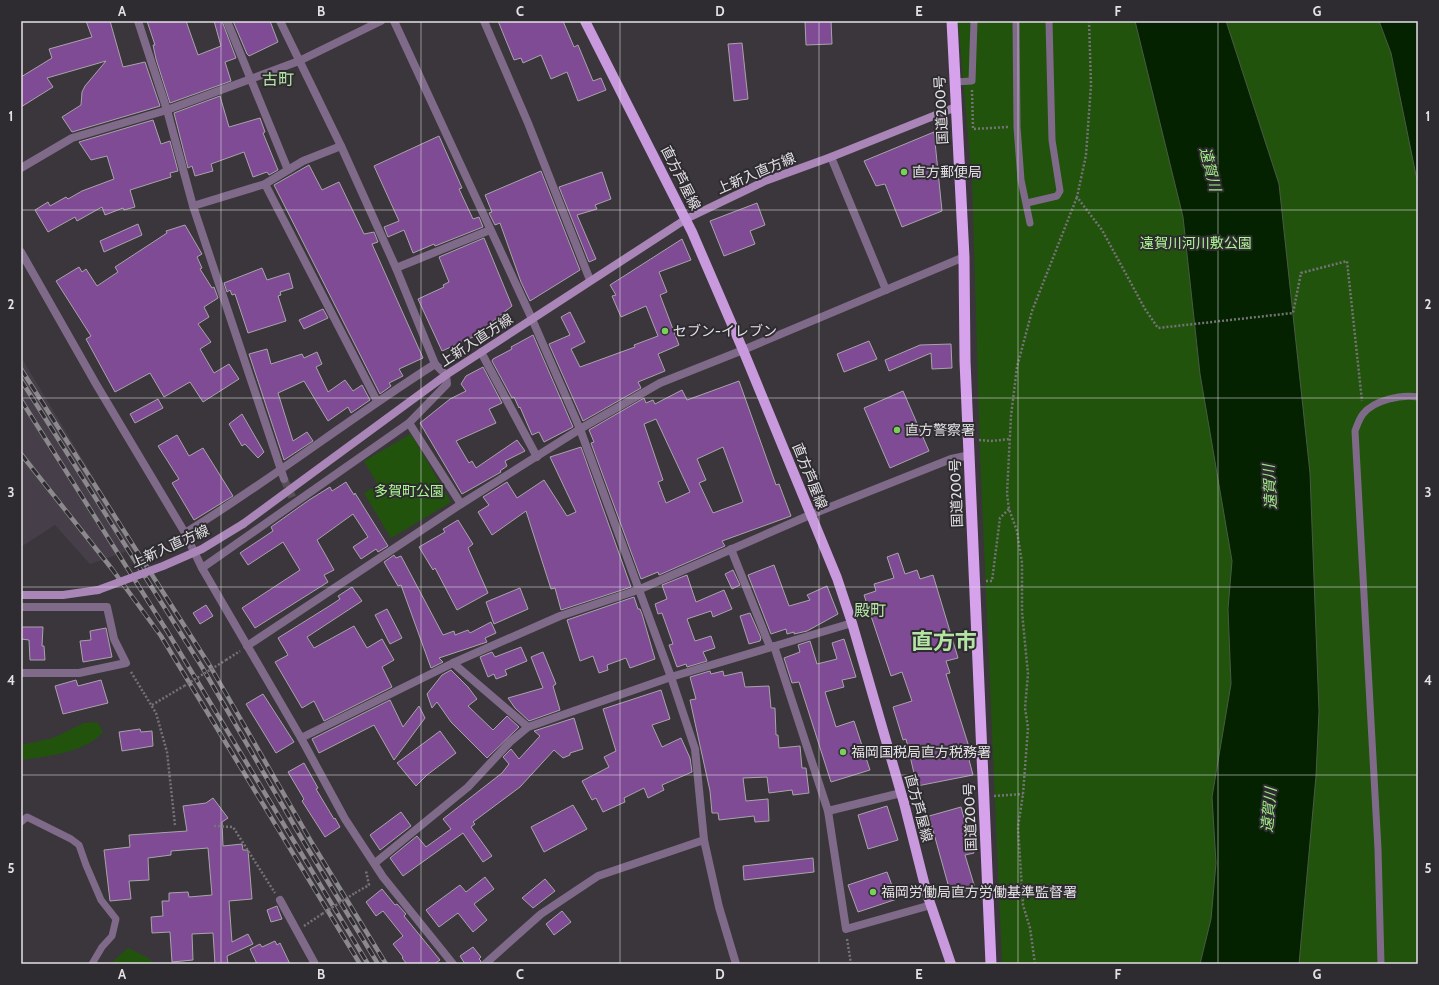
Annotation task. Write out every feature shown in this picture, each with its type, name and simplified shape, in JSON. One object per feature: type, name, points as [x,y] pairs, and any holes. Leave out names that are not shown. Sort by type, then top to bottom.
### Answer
[{"type":"highway","name":"国道200号","points":[[952,21],[964,257],[965,361],[991,964]]},
{"type":"main road","name":"直方芦屋線","points":[[585,21],[686,219],[743,350],[837,578],[852,623],[949,964]]},
{"type":"main road","name":"上新入直方線","points":[[21,595],[63,595],[98,590],[163,566],[202,549],[243,524],[446,375],[686,219],[765,181],[832,157],[956,107]]},
{"type":"street","points":[[138,21],[167,110],[193,206],[279,470],[284,480]]},
{"type":"street","points":[[227,21],[288,170]]},
{"type":"street","points":[[202,568],[294,502],[409,423],[447,384],[446,375],[435,364],[396,268],[341,146],[280,21]]},
{"type":"street","points":[[21,168],[72,138],[167,110],[299,61],[382,21]]},
{"type":"street","points":[[394,21],[532,319],[580,428],[638,590],[671,676],[695,749],[704,840],[719,907],[736,964]]},
{"type":"street","points":[[484,21],[528,123],[590,280]]},
{"type":"street","points":[[193,206],[265,184],[303,161],[341,146]]},
{"type":"street","points":[[832,157],[886,290]]},
{"type":"street","points":[[265,184],[377,401]]},
{"type":"street","points":[[396,268],[490,230]]},
{"type":"street","points":[[21,252],[96,384],[185,534],[202,568],[301,738],[345,819],[383,877],[453,964]]},
{"type":"street","points":[[247,646],[461,504],[580,428],[660,383],[743,350],[964,257]]},
{"type":"street","points":[[481,352],[537,456]]},
{"type":"street","points":[[185,534],[377,401],[435,364]]},
{"type":"street","points":[[409,423],[461,504]]},
{"type":"street","points":[[301,738],[453,663],[560,616],[638,590],[731,548],[810,515],[951,459],[970,455]]},
{"type":"street","points":[[731,548],[772,646],[828,811],[846,929],[931,905]]},
{"type":"street","points":[[21,607],[107,607],[114,639],[126,663],[79,673],[21,673]]},
{"type":"street","points":[[375,863],[468,787],[510,742],[528,727],[671,676],[852,623]]},
{"type":"street","points":[[453,663],[528,727]]},
{"type":"street","points":[[828,811],[901,793]]},
{"type":"street","points":[[485,964],[541,914],[598,876],[704,840]]},
{"type":"street","points":[[280,900],[298,930],[315,964]]},
{"type":"lane","points":[[954,82],[972,81],[974,21]]},
{"type":"lane","points":[[1016,21],[1017,127],[1021,180],[1030,222]]},
{"type":"lane","points":[[1027,203],[1057,196],[1060,191],[1052,140],[1049,21]]},
{"type":"lane","points":[[1380,964],[1378,849],[1355,431],[1363,414],[1383,400],[1410,396],[1418,397]]},
{"type":"lane","points":[[21,822],[27,817],[71,839],[79,845],[86,865],[102,900],[116,919],[112,936],[102,947],[92,964]]},
{"type":"path","points":[[1035,964],[1030,928],[1023,905],[1018,827],[1023,794],[1028,728],[1025,708],[1028,654],[1022,612],[1022,563],[1017,531],[1009,509],[1007,494],[1010,439],[1017,367],[1044,280],[1078,196],[1086,155],[1091,85],[1089,21]]},
{"type":"path","points":[[972,81],[973,129],[1017,127]]},
{"type":"path","points":[[1078,196],[1102,230],[1145,309],[1158,328],[1293,313],[1301,273],[1347,261],[1363,414]]},
{"type":"path","points":[[991,441],[1010,439]]},
{"type":"path","points":[[975,582],[992,581],[1000,518],[1009,509]]},
{"type":"path","points":[[152,705],[247,646]]},
{"type":"path","points":[[126,663],[152,705],[167,752],[175,825]]},
{"type":"path","points":[[1009,795],[1023,794]]},
{"type":"path","points":[[214,826],[234,827],[280,900]]},
{"type":"path","points":[[298,930],[369,885],[366,869],[375,863]]},
{"type":"path","points":[[846,929],[851,964]]},
{"type":"shaded area","points":[[21,357],[136,548],[90,564],[55,525],[21,547]]},
{"type":"green space","name":"遠賀川河川敷公園","points":[[958,21],[1418,21],[1418,964],[1002,964],[980,454],[972,179]]},
{"type":"green space","name":"多賀町公園","points":[[411,434],[451,502],[391,538],[364,493],[378,485],[364,461]]},
{"type":"green space","points":[[97,722],[103,732],[86,745],[54,755],[21,760],[21,745],[53,738],[84,723]]},
{"type":"green space","points":[[128,948],[148,958],[155,964],[110,964]]},
{"type":"water","name":"遠賀川","points":[[1135,21],[1226,21],[1279,184],[1310,473],[1319,711],[1316,776],[1299,964],[1200,964],[1211,919],[1216,863],[1212,797],[1231,684],[1228,609],[1232,561],[1200,374],[1183,217]]},
{"type":"water","points":[[1379,21],[1418,21],[1418,185],[1391,53]]},
{"type":"building","points":[[86,21],[110,21],[123,67],[145,62],[160,106],[72,132],[62,117],[81,105],[82,92],[85,86],[106,61],[47,78],[53,87],[21,107],[21,77],[52,58],[49,49],[92,37]]},
{"type":"building","points":[[147,21],[186,21],[198,55],[221,46],[214,21],[222,21],[236,58],[225,62],[231,81],[170,103],[156,59],[153,45],[155,45]]},
{"type":"building","points":[[233,21],[270,21],[278,42],[249,56]]},
{"type":"building","points":[[498,21],[563,21],[574,47],[578,45],[593,81],[601,78],[606,90],[578,101],[567,72],[551,79],[541,55],[523,63],[521,58],[514,60]]},
{"type":"building","points":[[805,21],[831,21],[832,44],[806,45]]},
{"type":"building","points":[[742,43],[748,99],[734,101],[728,44]]},
{"type":"building","points":[[220,96],[229,127],[260,118],[265,132],[263,133],[278,170],[269,175],[267,172],[253,177],[244,152],[211,164],[213,171],[195,176],[192,166],[188,168],[174,113]]},
{"type":"building","points":[[153,120],[161,144],[170,141],[178,171],[170,173],[171,177],[130,190],[135,207],[124,210],[123,208],[105,215],[102,207],[77,221],[75,217],[48,232],[35,210],[48,202],[50,206],[66,197],[68,199],[82,191],[114,179],[107,156],[91,160],[79,142]]},
{"type":"building","name":"直方郵便局","points":[[934,132],[942,211],[902,227],[885,184],[876,186],[864,161]]},
{"type":"building","points":[[439,136],[462,188],[459,189],[473,219],[479,217],[483,227],[413,253],[404,230],[388,237],[384,227],[399,221],[374,166]]},
{"type":"building","points":[[309,165],[322,190],[339,182],[364,234],[374,232],[378,242],[372,244],[423,358],[399,369],[403,376],[389,383],[391,386],[380,394],[274,185]]},
{"type":"building","points":[[541,171],[580,270],[530,301],[521,282],[500,223],[495,225],[489,213],[492,212],[485,195]]},
{"type":"building","points":[[602,172],[611,199],[595,205],[597,209],[577,215],[596,259],[589,262],[559,187]]},
{"type":"building","points":[[757,203],[765,225],[750,231],[755,244],[724,256],[710,221]]},
{"type":"building","points":[[138,224],[142,235],[104,252],[100,241]]},
{"type":"building","points":[[185,225],[202,254],[197,257],[202,268],[200,269],[212,288],[214,287],[218,298],[204,307],[209,317],[198,324],[211,342],[200,349],[214,373],[229,364],[239,379],[203,402],[190,382],[164,397],[150,373],[115,392],[86,339],[91,336],[56,281],[79,267],[82,272],[86,269],[97,286],[118,272],[115,267],[167,233],[166,231]]},
{"type":"building","points":[[484,238],[512,306],[473,337],[442,351],[418,299],[444,287],[443,285],[449,282],[439,257]]},
{"type":"building","points":[[682,239],[691,260],[659,272],[667,292],[660,295],[679,345],[658,354],[665,371],[638,382],[641,388],[583,421],[549,344],[570,335],[561,317],[570,312],[585,342],[571,349],[580,367],[635,347],[634,345],[658,336],[646,306],[621,317],[612,296],[616,295],[610,285]]},
{"type":"building","points":[[262,268],[267,280],[289,273],[293,288],[280,292],[281,295],[278,296],[286,321],[248,333],[235,294],[232,295],[230,290],[227,292],[224,283]]},
{"type":"building","points":[[323,309],[328,318],[304,329],[299,320]]},
{"type":"building","points":[[533,335],[573,427],[544,442],[539,432],[532,435],[520,407],[519,408],[514,397],[512,398],[492,361],[493,359],[512,349],[511,347]]},
{"type":"building","points":[[869,341],[877,359],[844,372],[837,354]]},
{"type":"building","points":[[951,344],[952,368],[932,369],[931,353],[889,371],[885,360],[920,345]]},
{"type":"building","points":[[267,349],[271,364],[302,354],[304,358],[317,352],[322,364],[316,367],[328,392],[345,380],[353,391],[362,385],[370,400],[351,413],[348,407],[328,421],[304,381],[278,393],[293,441],[307,432],[313,441],[284,460],[249,354]]},
{"type":"building","points":[[483,367],[502,403],[489,409],[496,423],[456,441],[469,463],[472,461],[476,468],[517,440],[525,451],[505,461],[507,466],[500,471],[501,472],[462,494],[420,423],[450,399],[466,391],[461,384],[466,376]]},
{"type":"building","points":[[739,381],[776,485],[779,484],[791,516],[722,541],[725,546],[659,575],[658,572],[641,579],[591,443],[594,442],[589,430],[644,398],[646,403],[653,400],[655,404],[682,390],[687,400]],"holes":[[[656,419],[690,492],[666,503],[658,482],[663,480],[644,424]],[[723,447],[743,502],[713,513],[699,483],[706,480],[697,459]]]},
{"type":"building","name":"直方警察署","points":[[903,391],[929,451],[890,468],[864,408]]},
{"type":"building","points":[[158,399],[163,408],[135,423],[130,414]]},
{"type":"building","points":[[242,414],[264,452],[258,458],[245,444],[242,446],[229,424]]},
{"type":"building","points":[[177,435],[189,456],[203,448],[233,496],[194,520],[172,483],[179,479],[158,446]]},
{"type":"building","points":[[581,447],[631,587],[561,610],[555,588],[551,589],[526,511],[492,535],[478,512],[489,505],[483,497],[507,482],[517,498],[544,480],[567,516],[576,512],[550,457]]},
{"type":"building","points":[[346,482],[354,495],[355,493],[388,546],[378,552],[376,549],[361,559],[353,547],[368,537],[353,514],[317,540],[334,570],[324,575],[328,582],[255,628],[242,608],[300,570],[283,542],[248,565],[240,553],[273,531],[271,527],[309,500],[330,487],[332,491]]},
{"type":"building","points":[[458,520],[473,544],[468,548],[488,593],[457,610],[435,568],[433,570],[419,547],[445,532],[443,529]]},
{"type":"building","points":[[898,553],[905,574],[917,570],[920,579],[933,575],[958,658],[946,661],[950,673],[946,674],[969,747],[966,748],[973,775],[917,786],[906,739],[903,740],[893,707],[912,701],[902,672],[891,676],[864,595],[876,591],[874,584],[894,578],[887,557]]},
{"type":"building","points":[[394,555],[396,558],[401,556],[443,635],[454,631],[455,635],[468,630],[470,633],[491,622],[496,633],[485,638],[487,642],[439,658],[443,662],[431,668],[401,585],[398,586],[384,562]]},
{"type":"building","points":[[774,565],[789,606],[810,600],[807,595],[827,586],[838,614],[807,631],[787,634],[786,629],[771,634],[748,575]]},
{"type":"building","points":[[733,570],[740,585],[732,589],[725,574]]},
{"type":"building","points":[[687,575],[696,602],[724,590],[732,609],[713,617],[711,611],[687,619],[695,641],[711,636],[715,648],[703,652],[707,661],[687,667],[686,664],[677,667],[669,645],[673,644],[662,613],[658,614],[655,604],[667,599],[662,585]]},
{"type":"building","points":[[352,587],[362,601],[307,637],[314,648],[354,626],[367,648],[382,639],[394,660],[382,667],[392,687],[324,721],[314,701],[302,708],[275,662],[288,655],[278,638],[340,599],[338,596]]},
{"type":"building","points":[[520,588],[528,609],[494,624],[486,602]]},
{"type":"building","points":[[634,597],[638,609],[640,609],[642,614],[655,659],[630,668],[626,658],[607,665],[608,670],[599,673],[593,656],[580,661],[567,620]]},
{"type":"building","points":[[206,605],[213,616],[200,624],[193,613]]},
{"type":"building","points":[[387,609],[402,638],[390,644],[375,615]]},
{"type":"building","points":[[750,613],[761,638],[760,641],[749,644],[740,616]]},
{"type":"building","points":[[21,627],[43,627],[42,646],[44,646],[45,660],[30,660],[29,640],[21,639]]},
{"type":"building","points":[[106,628],[112,657],[83,662],[80,641],[91,640],[90,631]]},
{"type":"building","points":[[844,639],[856,677],[842,680],[844,687],[825,692],[836,727],[854,721],[870,770],[831,782],[799,682],[792,683],[784,658],[800,652],[798,645],[810,641],[817,664],[837,659],[832,643]]},
{"type":"building","points":[[521,647],[527,661],[505,670],[507,675],[496,679],[494,674],[488,677],[480,657],[492,652],[495,657]]},
{"type":"building","points":[[543,652],[556,684],[553,686],[560,710],[529,721],[515,708],[508,698],[543,688],[531,657]]},
{"type":"building","points":[[451,670],[468,687],[477,699],[468,706],[493,730],[507,716],[519,727],[487,758],[451,722],[437,702],[432,708],[427,694],[442,675]]},
{"type":"building","points":[[710,671],[711,674],[723,671],[724,676],[742,672],[745,687],[769,686],[771,708],[775,708],[776,735],[778,735],[779,748],[800,746],[802,768],[806,768],[809,793],[793,795],[792,790],[769,793],[767,777],[743,778],[746,801],[768,799],[769,821],[755,822],[754,816],[719,820],[718,813],[712,813],[710,791],[690,700],[696,699],[690,677]]},
{"type":"building","points":[[76,680],[78,686],[101,680],[108,703],[63,714],[55,686]]},
{"type":"building","points":[[661,690],[670,719],[652,725],[662,747],[681,738],[690,758],[692,772],[662,785],[664,790],[648,798],[644,788],[624,798],[625,802],[603,812],[596,798],[592,800],[582,781],[609,767],[604,757],[616,751],[603,709]]},
{"type":"building","points":[[263,694],[294,742],[276,753],[246,704]]},
{"type":"building","points":[[390,700],[403,727],[419,706],[425,718],[394,760],[374,725],[319,753],[312,739]]},
{"type":"building","points":[[574,718],[583,749],[570,753],[570,755],[563,758],[554,750],[520,787],[473,822],[475,824],[471,827],[492,856],[483,862],[463,833],[403,876],[390,858],[417,836],[426,847],[451,829],[443,819],[502,773],[509,764],[503,757],[511,749],[519,759],[540,736],[534,731]]},
{"type":"building","points":[[140,729],[141,732],[152,731],[153,746],[122,751],[119,732]]},
{"type":"building","points":[[440,731],[456,753],[427,775],[416,786],[397,763]]},
{"type":"building","points":[[304,763],[318,788],[316,789],[340,827],[325,837],[302,801],[304,799],[288,772]]},
{"type":"building","points":[[213,798],[228,818],[222,822],[223,846],[242,844],[243,850],[248,850],[252,899],[229,901],[232,942],[248,934],[253,944],[227,956],[228,964],[215,964],[213,933],[192,934],[193,960],[172,962],[170,932],[152,933],[151,917],[163,916],[162,901],[169,901],[169,893],[188,892],[189,897],[212,895],[208,848],[171,851],[171,855],[148,858],[149,880],[129,881],[131,899],[110,901],[104,850],[130,847],[129,835],[187,831],[183,806],[206,803]]},
{"type":"building","points":[[573,805],[587,829],[544,852],[531,827]]},
{"type":"building","points":[[887,806],[898,840],[868,849],[858,815]]},
{"type":"building","points":[[961,807],[974,853],[965,855],[975,888],[951,895],[929,816]]},
{"type":"building","points":[[401,812],[411,826],[380,850],[370,835]]},
{"type":"building","points":[[813,858],[814,872],[744,880],[743,866]]},
{"type":"building","name":"福岡労働局直方労働基準監督署","points":[[887,872],[897,899],[858,912],[848,885]]},
{"type":"building","points":[[485,877],[494,889],[474,904],[487,920],[473,932],[458,913],[439,927],[426,910],[460,885],[466,892]]},
{"type":"building","points":[[545,879],[555,891],[533,908],[522,898]]},
{"type":"building","points":[[382,889],[395,905],[397,904],[406,914],[404,916],[440,960],[434,964],[407,964],[402,958],[403,957],[393,944],[403,936],[383,911],[376,916],[366,902]]},
{"type":"building","points":[[277,906],[282,919],[271,922],[267,910]]},
{"type":"building","points":[[562,911],[571,922],[554,935],[546,924]]},
{"type":"building","points":[[275,941],[277,945],[280,943],[290,964],[257,964],[250,949],[260,944],[262,947]]},
{"type":"building","points":[[473,947],[481,957],[479,959],[481,961],[480,964],[465,964],[460,956]]},
{"type":"tunnel","points":[[284,479],[294,501]]},
{"type":"railway","points":[[21,369],[210,666],[312,843],[386,964]]},
{"type":"railway","points":[[21,380],[202,667],[305,844],[378,964]]},
{"type":"railway","points":[[21,400],[167,631],[368,964]]},
{"type":"railway","points":[[21,454],[112,569],[161,636],[360,964]]},
{"type":"place","name":"直方郵便局","points":[[904,172]]},
{"type":"place","name":"セブン-イレブン","points":[[665,331]]},
{"type":"place","name":"直方警察署","points":[[897,430]]},
{"type":"place","name":"福岡国税局直方税務署","points":[[843,752]]},
{"type":"place","name":"福岡労働局直方労働基準監督署","points":[[873,892]]},
{"type":"district","name":"古町","points":[[278,79]]},
{"type":"district","name":"殿町","points":[[870,610]]},
{"type":"district","name":"直方市","points":[[944,641]]}]
